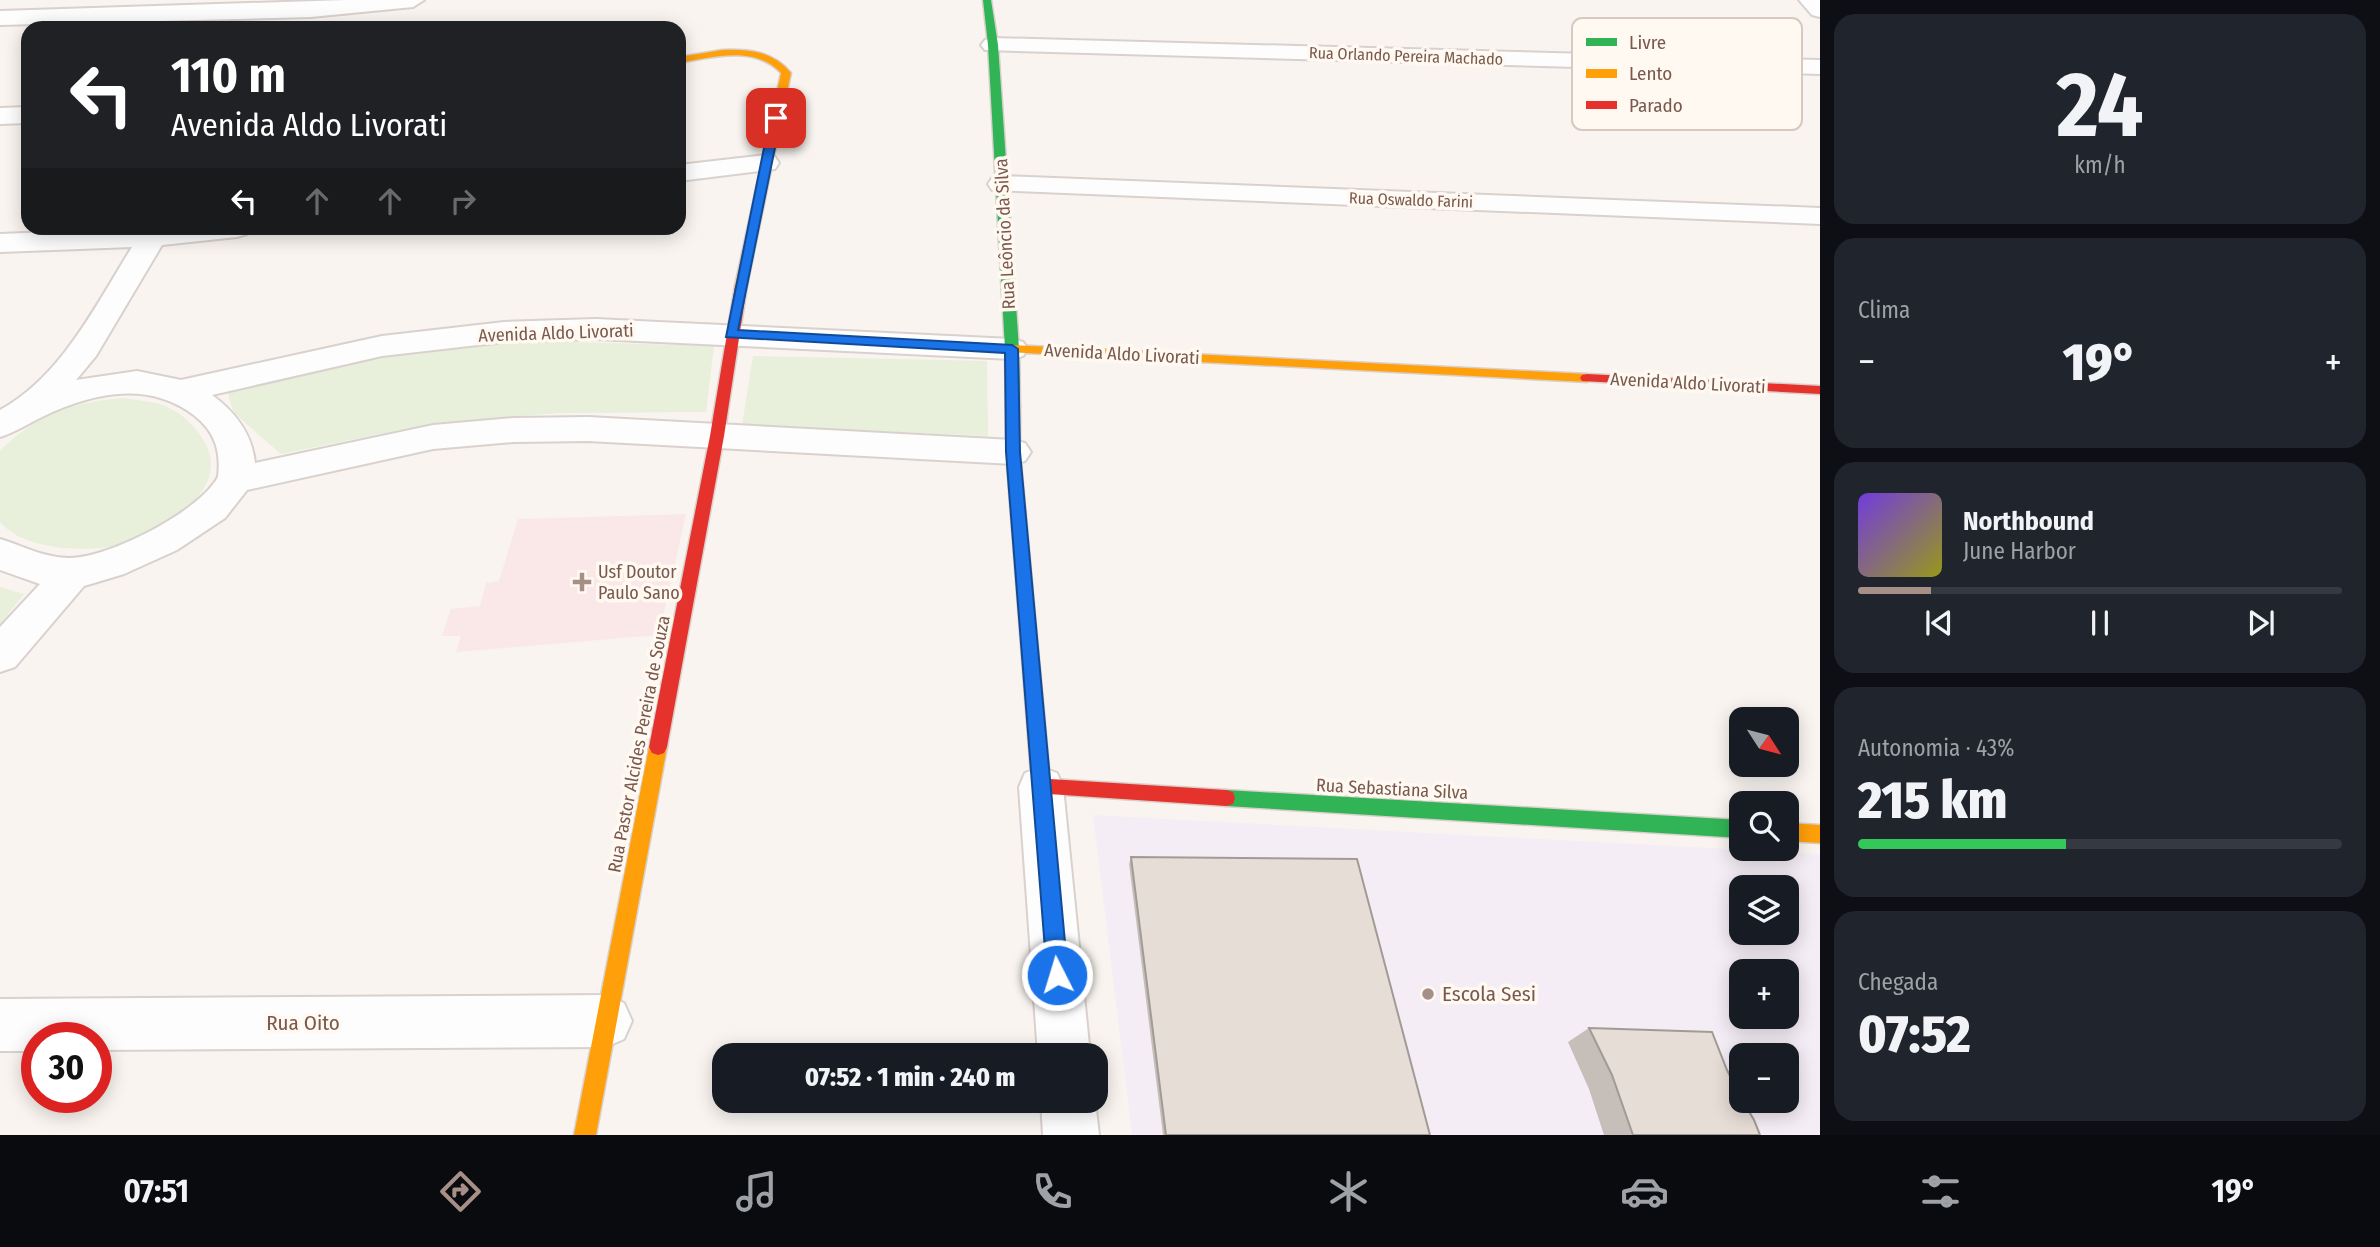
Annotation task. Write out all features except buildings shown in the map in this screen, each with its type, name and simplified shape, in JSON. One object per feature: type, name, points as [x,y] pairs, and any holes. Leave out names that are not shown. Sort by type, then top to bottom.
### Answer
[{"type":"street","points":[[0,18],[309,13],[414,0]]},
{"type":"street","name":"Rua Leôncio da Silva","points":[[987,0],[993,45],[1012,349],[1013,452],[1063,1043]]},
{"type":"street","points":[[1810,0],[1820,10]]},
{"type":"street","name":"Rua Orlando Pereira Machado","points":[[993,45],[1572,60]]},
{"type":"street","name":"Rua Pastor Alcides Pereira de Souza","points":[[585,1135],[717,436],[731,334],[786,73],[782,63],[771,56],[747,52],[686,59]]},
{"type":"street","name":"Rua Orlando Pereira Machado","points":[[1802,67],[1820,67]]},
{"type":"street","points":[[0,116],[21,115]]},
{"type":"street","points":[[686,172],[766,163]]},
{"type":"street","name":"Rua Oswaldo Farini","points":[[1002,184],[1820,216]]},
{"type":"street","points":[[0,243],[123,235]]},
{"type":"street","points":[[0,425],[35,404],[67,391],[89,370],[153,235]]},
{"type":"street","name":"Avenida Aldo Livorati","points":[[177,391],[382,346],[504,332],[596,329],[1820,390]]},
{"type":"street","points":[[89,370],[128,382],[156,384],[206,405],[226,425],[236,450],[236,480]]},
{"type":"street","points":[[0,553],[35,568],[73,573],[113,563],[163,541],[215,504],[236,480],[433,437],[514,430],[588,429],[1013,452]]},
{"type":"street","points":[[0,655],[73,573]]},
{"type":"street","name":"Rua Sebastiana Silva","points":[[1041,787],[1729,829]]},
{"type":"street","points":[[1799,833],[1820,834]]},
{"type":"street","name":"Rua Oito","points":[[0,1025],[606,1021]]},
{"type":"street","points":[[1069,1113],[1071,1135]]},
{"type":"shaded area","name":"Usf Doutor Paulo Sano","points":[[686,514],[659,635],[456,652],[461,636],[442,636],[451,609],[480,606],[486,583],[499,581],[518,519]]},
{"type":"shaded area","name":"Escola Sesi","points":[[1093,815],[1729,849],[1729,861],[1799,861],[1799,853],[1820,854],[1820,1135],[1132,1135]]},
{"type":"green space","points":[[536,341],[714,346],[706,412],[560,413],[433,423],[281,454],[233,412],[227,389],[403,352]]},
{"type":"green space","points":[[753,356],[987,361],[988,436],[742,425]]},
{"type":"green space","points":[[125,398],[167,407],[184,417],[198,432],[211,461],[209,478],[201,493],[172,520],[137,538],[107,547],[77,549],[46,545],[29,541],[6,528],[0,522],[0,451],[27,428],[57,412],[89,402]]},
{"type":"green space","points":[[0,587],[24,594],[0,624]]},
{"type":"traffic: fast","points":[[987,0],[993,45],[1012,349],[1013,407]]},
{"type":"traffic: fast","points":[[1226,798],[1729,828]]},
{"type":"traffic: slow","points":[[686,59],[722,53],[751,53],[765,56],[786,73],[741,286]]},
{"type":"traffic: slow","points":[[1012,349],[1587,378]]},
{"type":"traffic: slow","points":[[585,1135],[658,747]]},
{"type":"traffic: slow","points":[[1799,833],[1820,834]]},
{"type":"traffic: jam","points":[[658,747],[717,436],[741,286]]},
{"type":"traffic: jam","points":[[1587,378],[1820,390]]},
{"type":"traffic: jam","points":[[1013,407],[1013,452],[1041,787],[1226,798]]},
{"type":"place","name":"Usf Doutor Paulo Sano","points":[[582,582]]},
{"type":"place","name":"Escola Sesi","points":[[1428,994]]},
{"type":"route","points":[[776,118],[731,334],[1012,349],[1013,452],[1057,975]]}]
